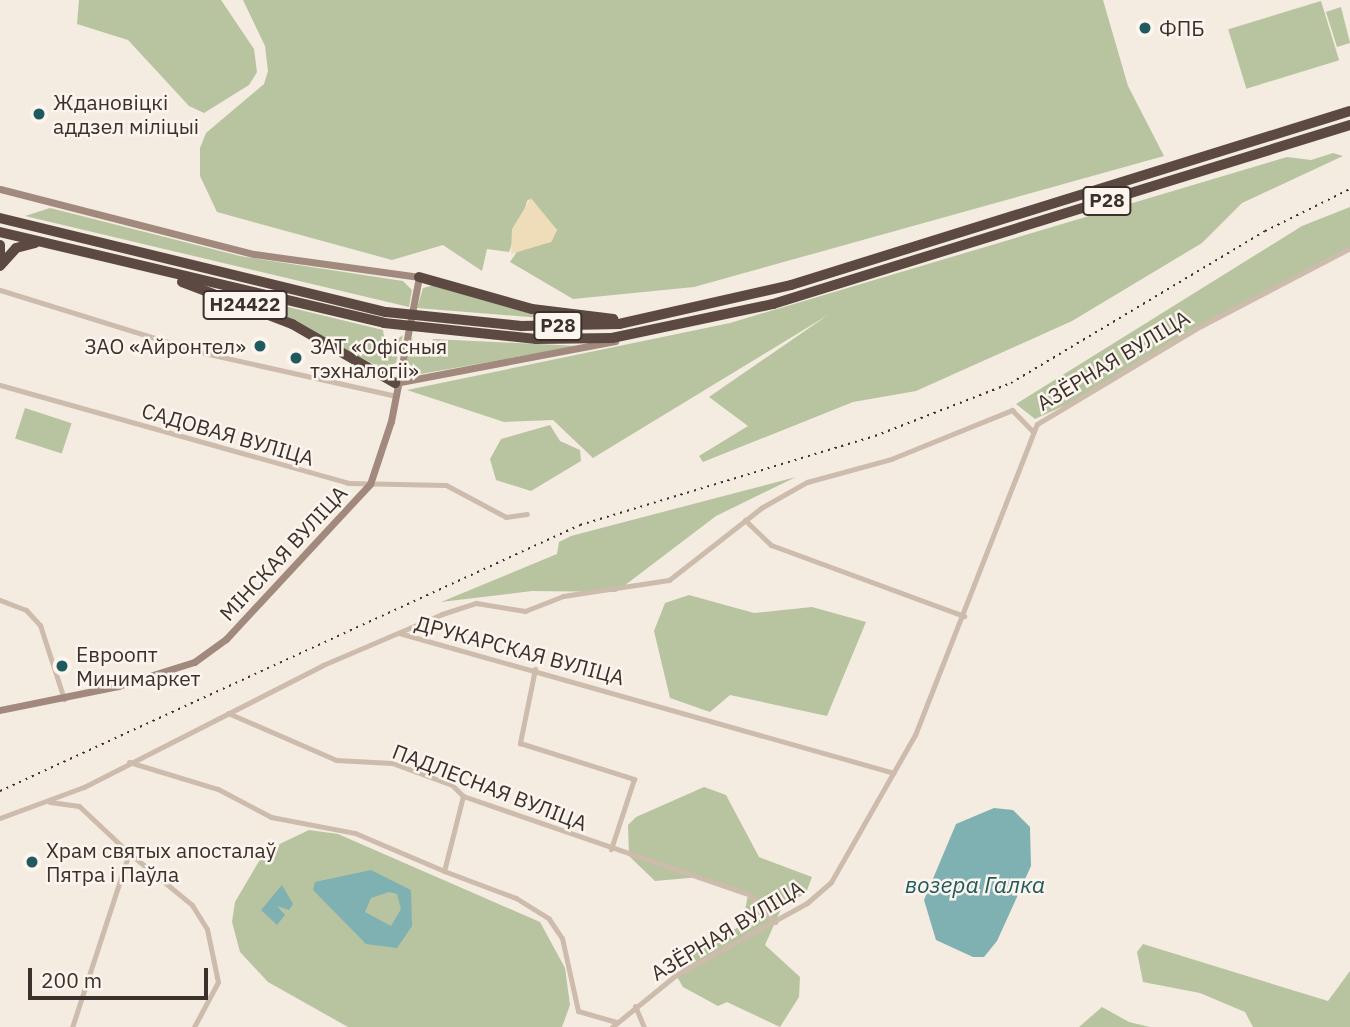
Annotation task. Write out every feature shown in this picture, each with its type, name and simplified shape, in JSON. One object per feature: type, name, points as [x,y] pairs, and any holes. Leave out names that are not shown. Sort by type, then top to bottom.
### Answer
[{"type":"highway","name":"Р28","points":[[0,218],[386,312],[434,320],[583,327],[680,314],[1350,111]]},
{"type":"highway","name":"Р28","points":[[0,232],[384,323],[432,331],[536,340],[653,333],[773,304],[1350,125]]},
{"type":"highway","points":[[0,266],[16,248],[46,243]]},
{"type":"highway","points":[[0,245],[0,258]]},
{"type":"highway","name":"Н24422","points":[[146,268],[292,324],[395,383]]},
{"type":"highway","name":"Н24422","points":[[419,277],[582,318],[680,314]]},
{"type":"street","name":"Н24422","points":[[0,189],[232,249],[419,277]]},
{"type":"street","name":"АЗЁРНАЯ ВУЛІЦА","points":[[614,1025],[676,975],[775,922],[831,882],[894,772],[964,616],[1032,431],[1201,326],[1350,247]]},
{"type":"street","name":"МІНСКАЯ ВУЛІЦА","points":[[0,710],[65,700],[209,653],[370,484],[396,396],[395,383],[419,277]]},
{"type":"street","points":[[0,290],[334,387],[396,396]]},
{"type":"street","points":[[395,383],[653,333]]},
{"type":"street","name":"САДОВАЯ ВУЛІЦА","points":[[0,385],[348,484],[446,485],[506,517],[527,514]]},
{"type":"street","points":[[398,633],[469,604],[525,611],[562,596],[669,580],[745,520],[807,482],[891,459],[1012,410],[1032,431]]},
{"type":"street","points":[[745,520],[771,545],[964,616]]},
{"type":"street","points":[[0,600],[26,610],[40,625],[65,700]]},
{"type":"street","name":"ДРУКАРСКАЯ ВУЛІЦА","points":[[0,818],[47,802],[228,712],[398,633],[535,669],[894,772]]},
{"type":"street","points":[[535,669],[520,743],[634,779],[611,849]]},
{"type":"street","name":"ПАДЛЕСНАЯ ВУЛІЦА","points":[[228,712],[336,760],[392,763],[452,785],[463,796],[750,895],[775,922]]},
{"type":"street","points":[[129,762],[218,789],[271,817],[355,833],[516,898],[549,919],[562,938],[579,1011],[614,1025]]},
{"type":"street","points":[[444,871],[463,796]]},
{"type":"street","points":[[47,802],[79,806],[129,853],[192,905],[207,929],[218,982],[194,1027]]},
{"type":"street","points":[[72,1027],[129,853]]},
{"type":"street","points":[[635,1006],[645,1027]]},
{"type":"green space","points":[[79,0],[221,0],[254,49],[257,72],[249,85],[204,113],[189,106],[128,40],[77,24]]},
{"type":"green space","points":[[243,0],[1103,0],[1128,86],[1164,156],[694,287],[573,299],[510,262],[520,247],[551,242],[557,230],[528,199],[509,252],[487,249],[482,271],[443,245],[392,260],[217,212],[200,176],[200,148],[206,133],[264,84],[268,71],[265,46]]},
{"type":"green space","points":[[1321,1],[1339,60],[1246,89],[1228,29]]},
{"type":"green space","points":[[1341,7],[1350,43],[1337,47],[1326,12]]},
{"type":"green space","points":[[1333,153],[1343,156],[1242,203],[1202,243],[1072,321],[916,391],[853,402],[703,462],[699,456],[748,426],[709,397],[828,315],[593,458],[553,420],[504,422],[407,390],[730,323],[1287,157],[1311,160]]},
{"type":"green space","points":[[1350,207],[1350,248],[1201,326],[1094,392],[1035,419],[1016,404],[1302,226]]},
{"type":"green space","points":[[50,208],[240,256],[403,281],[412,290],[409,307],[25,216]]},
{"type":"green space","points":[[435,285],[539,315],[578,321],[417,308],[423,288]]},
{"type":"green space","points":[[226,292],[383,330],[386,348],[403,335],[396,363],[382,368]]},
{"type":"green space","points":[[412,337],[414,348],[427,356],[433,339],[579,346],[415,375],[406,364]]},
{"type":"green space","points":[[25,408],[72,423],[62,454],[15,438]]},
{"type":"green space","points":[[550,425],[560,441],[580,450],[581,461],[531,491],[496,480],[490,459],[501,439]]},
{"type":"green space","points":[[796,477],[716,516],[616,592],[532,591],[441,602],[557,554],[559,542],[571,536]]},
{"type":"green space","points":[[689,595],[754,613],[812,607],[866,622],[827,716],[730,695],[710,712],[670,698],[654,631],[665,603]]},
{"type":"green space","points":[[704,787],[726,795],[759,857],[812,877],[806,893],[782,907],[765,945],[800,977],[799,997],[780,1027],[727,1002],[718,1006],[683,987],[676,975],[698,950],[742,925],[748,895],[700,877],[655,881],[629,856],[628,825],[636,817]]},
{"type":"green space","points":[[309,830],[338,834],[540,922],[565,968],[570,1005],[562,1027],[348,1027],[268,982],[240,952],[232,922],[235,902],[265,851]]},
{"type":"green space","points":[[1143,944],[1328,1001],[1350,971],[1350,1027],[1253,1027],[1245,1012],[1200,993],[1143,982],[1137,952]]},
{"type":"green space","points":[[1102,1007],[1129,1022],[1150,1027],[1079,1027]]},
{"type":"sand","points":[[531,198],[557,230],[551,242],[511,254],[512,229]]},
{"type":"water","name":"возера Галка","points":[[994,808],[1013,810],[1030,827],[1031,866],[997,941],[984,957],[973,957],[936,940],[924,900],[956,824]]},
{"type":"water","points":[[371,870],[411,890],[412,926],[397,948],[366,944],[313,890],[315,882]],"holes":[[[389,892],[397,894],[401,909],[391,926],[365,912],[371,898]]]},
{"type":"water","points":[[282,885],[293,904],[289,910],[277,906],[285,915],[277,925],[261,910]]},
{"type":"railway","points":[[0,791],[580,525],[875,436],[1011,383],[1265,231],[1350,189]]},
{"type":"place","name":"ФПБ","points":[[1145,28]]},
{"type":"place","name":"Ждановіцкі аддзел міліцыі","points":[[39,114]]},
{"type":"place","name":"ЗАО «Айронтел»","points":[[260,346]]},
{"type":"place","name":"ЗАТ «Офісныя тэхналогіі»","points":[[296,358]]},
{"type":"place","name":"Евроопт Минимаркет","points":[[62,666]]},
{"type":"place","name":"Храм святых апосталаў Пятра і Паўла","points":[[32,862]]}]
